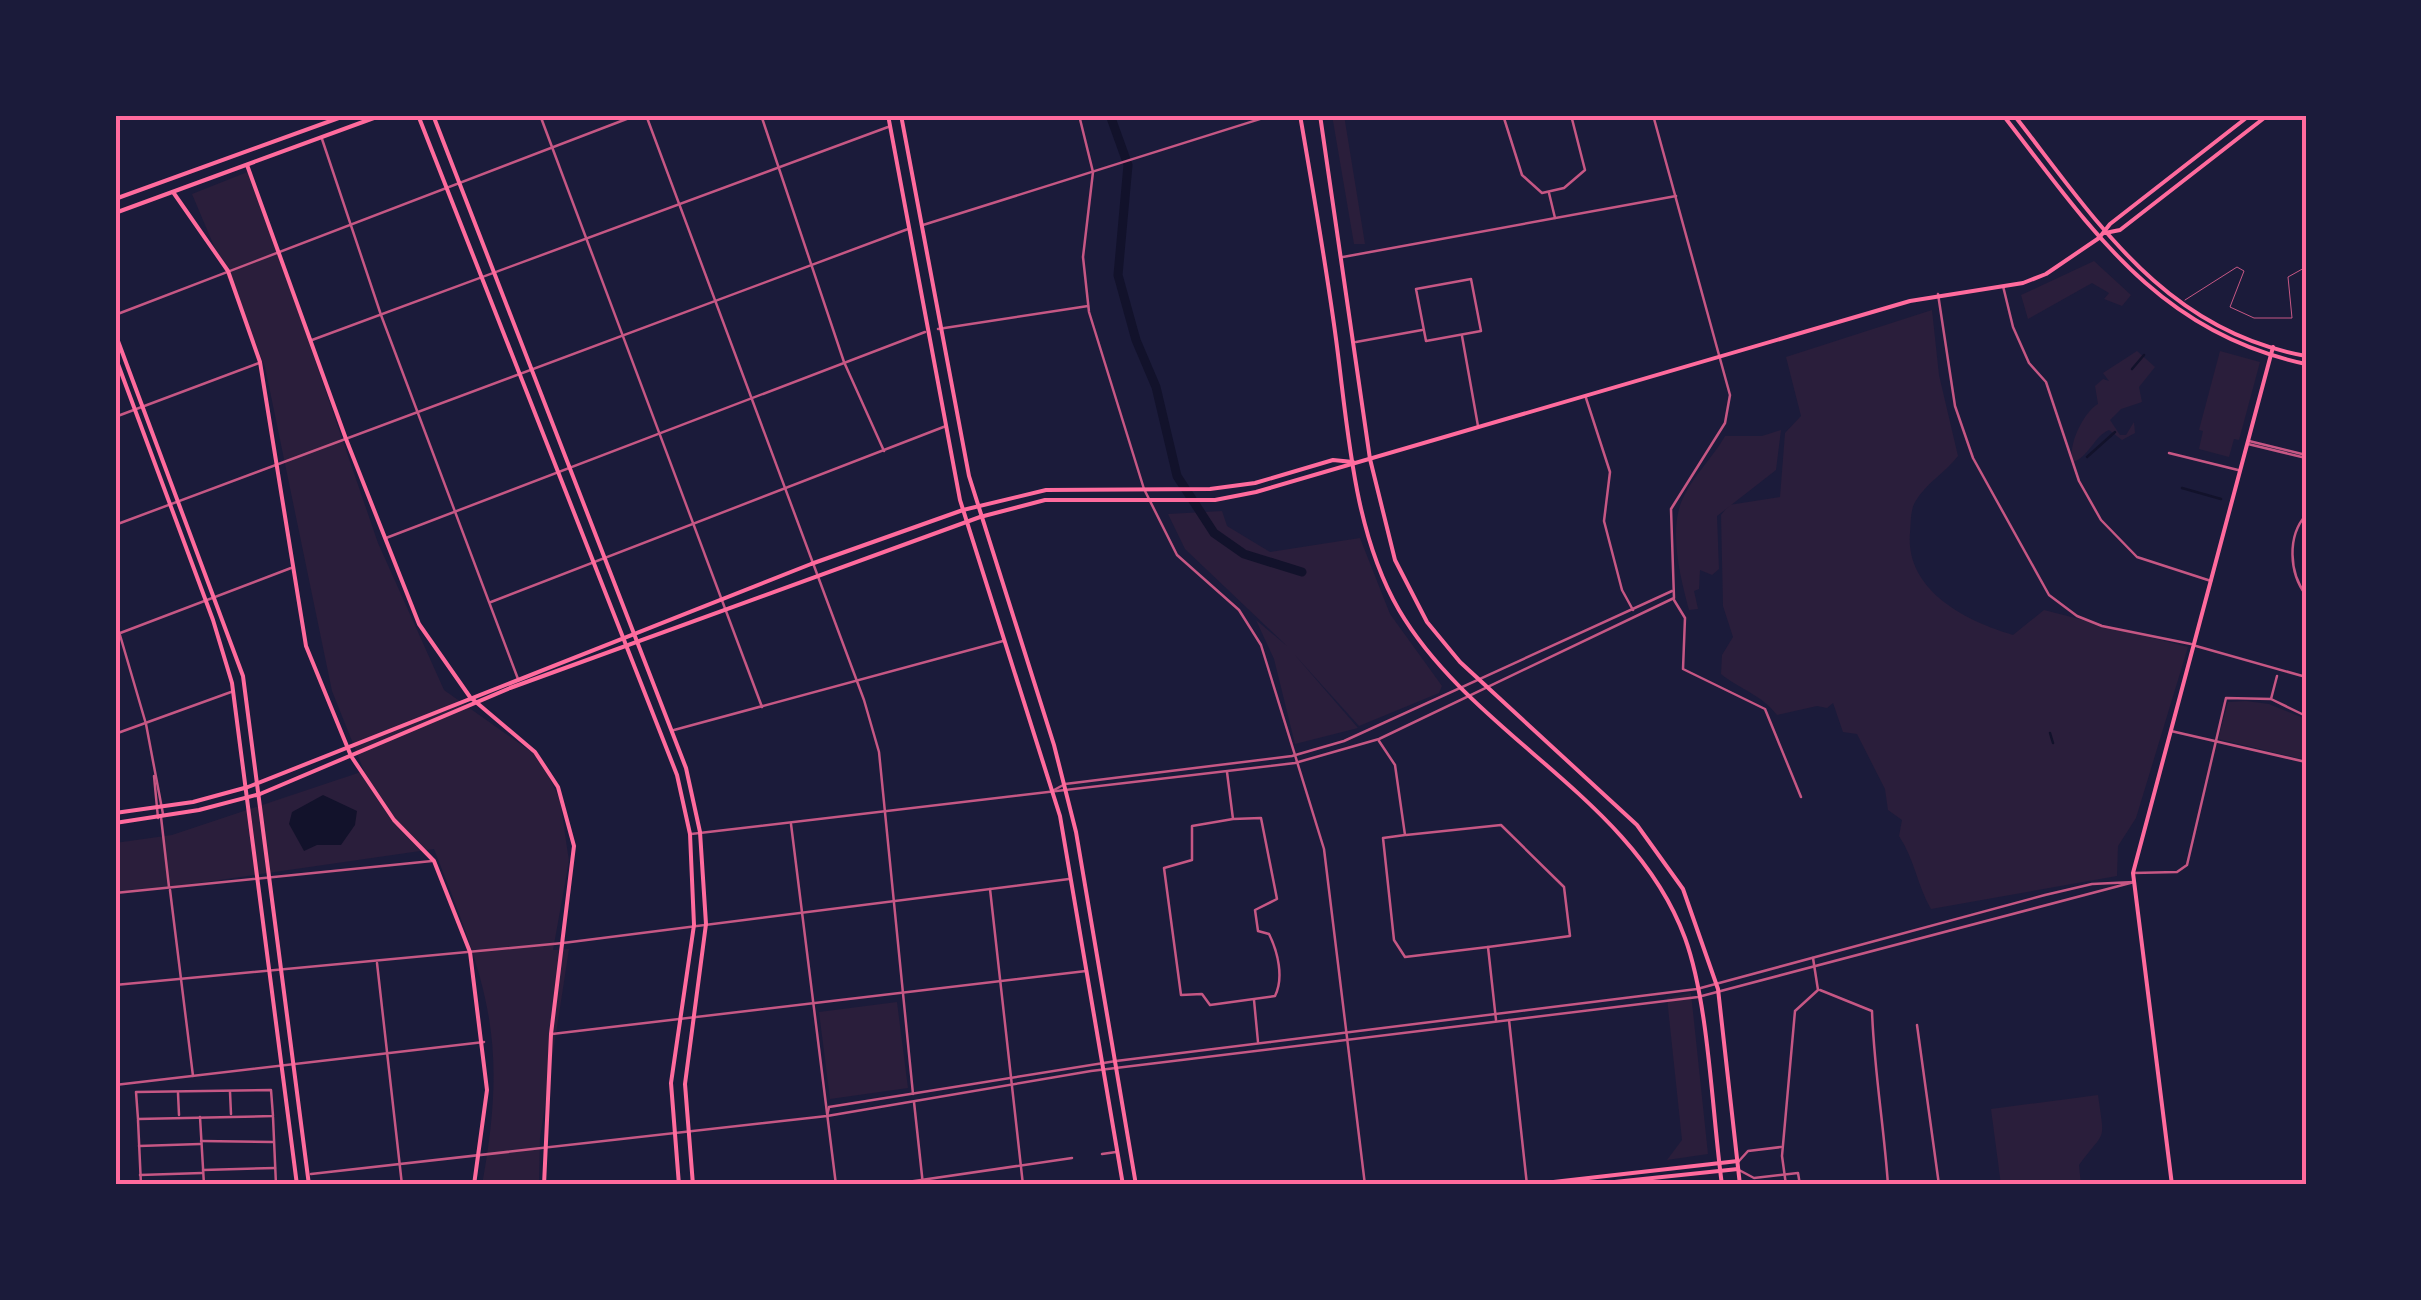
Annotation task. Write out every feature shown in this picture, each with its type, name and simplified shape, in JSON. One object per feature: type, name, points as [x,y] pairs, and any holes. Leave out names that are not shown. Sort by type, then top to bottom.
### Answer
[{"type":"main road","points":[[115,199],[347,115]]},
{"type":"main road","points":[[115,213],[382,115]]},
{"type":"main road","points":[[418,115],[677,775],[690,834],[694,926],[670,1083],[678,1185]]},
{"type":"main road","points":[[432,115],[674,730],[700,833],[706,924],[685,1084],[693,1185]]},
{"type":"main road","points":[[888,115],[963,510],[1053,790],[1123,1185]]},
{"type":"main road","points":[[901,115],[938,329],[980,517],[1065,784],[1136,1185]]},
{"type":"main road","points":[[1300,115],[1353,462],[1378,559],[1398,608],[1470,696],[1643,862],[1686,939],[1698,997],[1722,1185]]},
{"type":"main road","points":[[1320,115],[1370,459],[1382,520],[1409,592],[1427,622],[1476,678],[1656,847],[1683,889],[1718,989],[1740,1185]]},
{"type":"main road","points":[[2003,115],[2099,238],[2166,302],[2221,336],[2306,364]]},
{"type":"main road","points":[[2014,115],[2105,232],[2148,280],[2180,303],[2245,338],[2306,356]]},
{"type":"main road","points":[[115,813],[248,786],[812,564],[963,510],[1046,490],[1188,489],[1255,483],[1333,460],[1370,459],[1938,294],[2046,274],[2099,238],[2250,115]]},
{"type":"main road","points":[[2105,232],[2120,230],[2268,115]]},
{"type":"main road","points":[[248,164],[346,439],[419,624],[470,697],[535,752],[558,787],[574,846],[551,1034],[544,1185]]},
{"type":"main road","points":[[173,192],[228,271],[260,362],[306,646],[351,756],[394,820],[434,861],[470,952],[487,1090],[474,1185]]},
{"type":"main road","points":[[115,332],[243,676],[309,1185]]},
{"type":"main road","points":[[2172,1185],[2133,873],[2272,347]]},
{"type":"main road","points":[[115,356],[206,600],[234,692],[297,1185]]},
{"type":"main road","points":[[115,824],[260,794],[478,702],[966,521],[1045,500],[1210,500],[1334,473],[1353,462]]},
{"type":"main road","points":[[1586,1185],[1738,1161]]},
{"type":"main road","points":[[1527,1185],[1719,1166],[1738,1169]]},
{"type":"street","points":[[540,115],[662,432],[762,708]]},
{"type":"street","points":[[115,314],[637,115]]},
{"type":"street","points":[[646,115],[856,682],[878,752],[900,993],[923,1182]]},
{"type":"street","points":[[761,115],[844,362],[884,451]]},
{"type":"street","points":[[1079,115],[1093,172],[1083,257],[1088,306],[1144,490],[1177,555],[1246,619],[1269,665],[1292,756],[1324,849],[1365,1185]]},
{"type":"street","points":[[921,226],[1273,115]]},
{"type":"street","points":[[1503,115],[1522,175],[1529,185],[1549,192],[1564,188],[1585,170],[1571,115]]},
{"type":"street","points":[[1653,115],[1730,395],[1724,423],[1671,509],[1674,598],[1685,618],[1684,670],[1765,709],[1801,797]]},
{"type":"street","points":[[312,340],[889,126]]},
{"type":"street","points":[[322,137],[381,314],[518,679]]},
{"type":"street","points":[[1549,192],[1554,218]]},
{"type":"street","points":[[1343,257],[1677,196]]},
{"type":"street","points":[[115,525],[908,228]]},
{"type":"street","points":[[1471,279],[1481,331],[1426,341],[1424,330],[1416,289],[1471,279]]},
{"type":"street","points":[[2003,285],[2013,327],[2029,363],[2046,382],[2079,482],[2101,520],[2137,557],[2211,581]]},
{"type":"street","points":[[1938,294],[1954,406],[1973,458],[2056,604],[2098,624],[2195,645],[2306,677]]},
{"type":"street","points":[[938,329],[1088,306]]},
{"type":"street","points":[[385,538],[928,330]]},
{"type":"street","points":[[1354,342],[1424,330]]},
{"type":"street","points":[[1462,334],[1478,427]]},
{"type":"street","points":[[115,418],[260,362]]},
{"type":"street","points":[[1586,396],[1610,472],[1604,521],[1622,590],[1633,610]]},
{"type":"street","points":[[492,602],[946,426]]},
{"type":"street","points":[[2247,442],[2306,457]]},
{"type":"street","points":[[2169,453],[2239,470]]},
{"type":"street","points":[[2306,516],[2293,538],[2298,585],[2306,595]]},
{"type":"street","points":[[118,634],[294,567]]},
{"type":"street","points":[[690,834],[1053,790],[1065,784],[1292,756],[1380,728],[1476,678],[1674,591]]},
{"type":"street","points":[[1053,790],[1067,794],[1295,764],[1378,739],[1674,598]]},
{"type":"street","points":[[115,618],[146,724],[194,1076]]},
{"type":"street","points":[[674,730],[1004,641]]},
{"type":"street","points":[[2270,700],[2277,676]]},
{"type":"street","points":[[115,734],[234,692]]},
{"type":"street","points":[[2133,873],[2177,872],[2187,865],[2226,698],[2270,700],[2306,716]]},
{"type":"street","points":[[2170,731],[2306,762]]},
{"type":"street","points":[[1378,739],[1395,765],[1405,835]]},
{"type":"street","points":[[1226,772],[1233,819]]},
{"type":"street","points":[[1261,818],[1276,898],[1256,910],[1258,931],[1269,934],[1275,946],[1280,985],[1275,996],[1210,1004],[1202,994],[1181,995],[1164,868],[1192,860],[1192,826],[1233,819],[1261,818]]},
{"type":"street","points":[[790,822],[836,1185]]},
{"type":"street","points":[[1502,825],[1564,887],[1570,936],[1405,957],[1394,940],[1383,838],[1405,835],[1502,825]]},
{"type":"street","points":[[115,893],[434,861]]},
{"type":"street","points":[[115,985],[563,943],[1071,879]]},
{"type":"street","points":[[307,1174],[827,1116],[1103,1068],[1696,989],[2045,895],[2108,882],[2134,882]]},
{"type":"street","points":[[1496,1018],[1698,997],[2134,882]]},
{"type":"street","points":[[990,889],[1023,1185]]},
{"type":"street","points":[[1488,946],[1496,1018]]},
{"type":"street","points":[[1812,958],[1818,990]]},
{"type":"street","points":[[377,962],[402,1185]]},
{"type":"street","points":[[551,1034],[1086,971]]},
{"type":"street","points":[[1786,1185],[1783,1146],[1795,1011],[1818,990]]},
{"type":"street","points":[[1818,990],[1872,1011],[1874,1080],[1884,1130],[1888,1185]]},
{"type":"street","points":[[1254,999],[1259,1044]]},
{"type":"street","points":[[1509,1018],[1527,1185]]},
{"type":"street","points":[[1917,1024],[1939,1185]]},
{"type":"street","points":[[1103,1068],[1116,1062],[1348,1036]]},
{"type":"street","points":[[115,1085],[484,1042]]},
{"type":"street","points":[[141,1185],[136,1092],[271,1090],[276,1185]]},
{"type":"street","points":[[230,1091],[230,1116]]},
{"type":"street","points":[[178,1092],[179,1118]]},
{"type":"street","points":[[827,1116],[830,1107],[913,1098]]},
{"type":"street","points":[[138,1119],[273,1116]]},
{"type":"street","points":[[200,1117],[204,1185]]},
{"type":"street","points":[[139,1146],[274,1142]]},
{"type":"street","points":[[1738,1161],[1748,1151],[1783,1146]]},
{"type":"street","points":[[1102,1154],[1117,1152]]},
{"type":"street","points":[[887,1185],[1072,1158]]},
{"type":"street","points":[[140,1175],[275,1168]]},
{"type":"street","points":[[1738,1169],[1754,1178],[1798,1173],[1800,1185]]},
{"type":"lane","points":[[2180,303],[2237,267],[2244,271],[2230,307],[2254,318],[2292,318],[2288,277],[2306,267]]},
{"type":"shaded area","points":[[1332,115],[1344,115],[1365,244],[1354,244]]},
{"type":"shaded area","points":[[250,171],[378,543],[444,690],[540,758],[560,800],[569,861],[553,950],[569,949],[540,1138],[539,1185],[482,1185],[493,1089],[488,1012],[468,938],[434,849],[115,895],[115,843],[172,835],[364,771],[332,691],[265,367],[192,194]]},
{"type":"shaded area","points":[[2094,261],[2131,295],[2122,306],[2104,299],[2109,293],[2092,283],[2028,319],[2021,295]]},
{"type":"shaded area","points":[[1932,310],[1939,375],[1958,456],[1925,489],[1912,509],[1911,553],[1928,587],[1958,612],[2013,635],[2044,610],[2188,647],[2136,818],[2118,846],[2117,876],[1931,909],[1899,836],[1902,820],[1888,810],[1885,789],[1857,734],[1843,732],[1833,703],[1827,708],[1817,706],[1777,715],[1765,702],[1721,674],[1722,655],[1733,637],[1723,606],[1721,515],[1729,505],[1780,497],[1785,433],[1801,416],[1786,357]]},
{"type":"shaded area","points":[[2137,351],[2155,367],[2139,387],[2142,402],[2121,409],[2110,420],[2120,435],[2126,435],[2134,422],[2135,433],[2122,440],[2109,430],[2073,462],[2072,447],[2078,430],[2098,404],[2095,386],[2103,379],[2109,381],[2103,373]]},
{"type":"shaded area","points":[[2220,351],[2260,362],[2239,440],[2234,439],[2229,457],[2199,449],[2203,431],[2199,430]]},
{"type":"shaded area","points":[[1781,430],[1776,470],[1717,516],[1719,569],[1712,575],[1700,570],[1699,589],[1694,591],[1698,609],[1689,610],[1676,536],[1685,494],[1725,436],[1762,436]]},
{"type":"shaded area","points":[[1222,511],[1227,526],[1270,552],[1360,538],[1390,614],[1442,686],[1439,693],[1359,726],[1294,654],[1358,728],[1295,744],[1274,659],[1256,620],[1287,646],[1185,549],[1168,514]]},
{"type":"shaded area","points":[[2228,702],[2269,704],[2306,719],[2306,760],[2218,739]]},
{"type":"shaded area","points":[[323,795],[357,811],[355,825],[341,845],[317,845],[304,851],[289,824],[292,812]]},
{"type":"shaded area","points":[[1691,993],[1708,1154],[1667,1160],[1682,1140],[1667,998]]},
{"type":"shaded area","points":[[897,1002],[908,1088],[830,1099],[819,1012]]},
{"type":"shaded area","points":[[2098,1095],[2101,1135],[2079,1165],[2081,1185],[2001,1185],[1991,1109]]},
{"type":"waterway","points":[[1110,115],[1128,165],[1118,275],[1136,340],[1156,387],[1177,476],[1214,533],[1244,554],[1302,572]]},
{"type":"waterway","points":[[2132,369],[2144,355]]},
{"type":"waterway","points":[[2087,457],[2115,432]]},
{"type":"waterway","points":[[2182,488],[2221,499]]},
{"type":"waterway","points":[[2050,733],[2053,743]]}]
